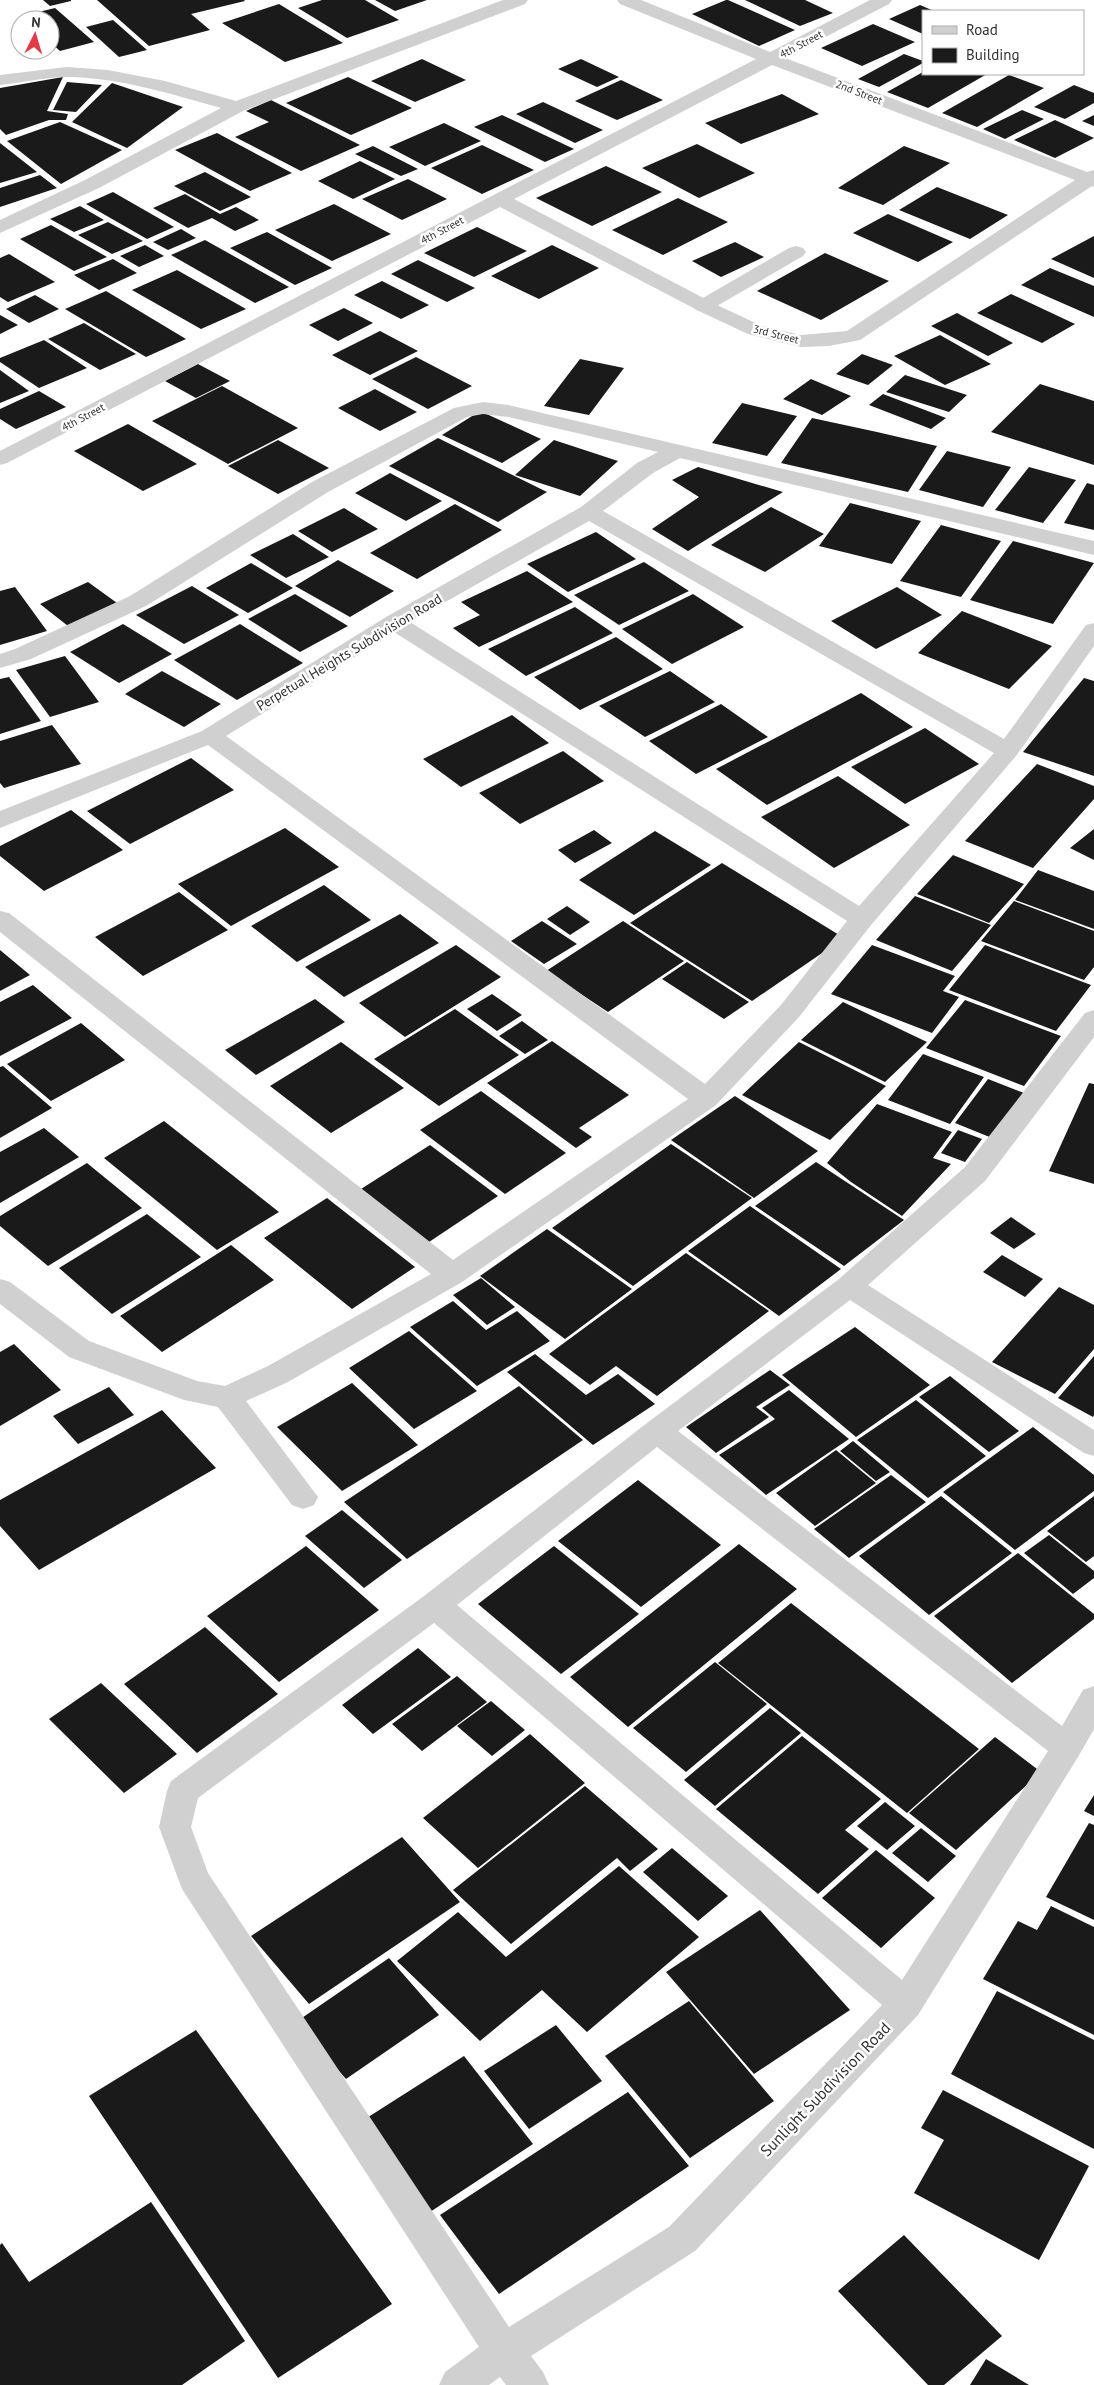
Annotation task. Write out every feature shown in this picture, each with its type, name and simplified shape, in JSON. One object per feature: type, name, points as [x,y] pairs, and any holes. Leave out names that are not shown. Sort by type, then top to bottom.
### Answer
[{"type":"street","points":[[0,227],[92,184],[237,106],[519,0]]},
{"type":"street","name":"2nd Street","points":[[626,0],[772,60],[1092,179]]},
{"type":"street","name":"4th Street","points":[[5,451],[772,60],[883,0]]},
{"type":"street","points":[[0,80],[67,72],[108,75],[165,86],[237,106]]},
{"type":"street","name":"3rd Street","points":[[500,199],[703,306],[755,330],[801,341],[829,340],[853,336],[1092,179]]},
{"type":"street","points":[[703,306],[796,252]]},
{"type":"street","points":[[0,661],[23,654],[138,601],[320,487],[461,412],[483,408],[508,411],[679,450],[1094,548]]},
{"type":"street","name":"Perpetual Heights Subdivision Road","points":[[0,820],[210,736],[394,622],[588,512],[645,468],[679,450]]},
{"type":"street","points":[[588,512],[1008,751]]},
{"type":"street","points":[[394,622],[862,919]]},
{"type":"street","points":[[0,1289],[79,1349],[194,1392],[228,1396],[278,1374],[452,1275],[707,1099],[790,1011],[862,919],[1008,751],[1094,630]]},
{"type":"street","points":[[210,736],[707,1099]]},
{"type":"street","points":[[0,919],[452,1275]]},
{"type":"street","points":[[530,2385],[504,2352],[194,1879],[175,1828],[184,1792],[435,1605],[657,1431],[849,1286],[975,1174],[1094,1019]]},
{"type":"street","points":[[849,1286],[1094,1445]]},
{"type":"street","points":[[228,1396],[303,1497]]},
{"type":"street","points":[[657,1431],[1067,1748]]},
{"type":"street","points":[[435,1605],[906,2004]]},
{"type":"street","name":"Sunlight Subdivision Road","points":[[458,2385],[504,2352],[682,2239],[906,2004],[1067,1748],[1094,1699]]},
{"type":"building","points":[[43,0],[71,0],[71,1],[50,6]]},
{"type":"building","points":[[97,0],[245,1],[191,14],[210,30],[149,46]]},
{"type":"building","points":[[322,0],[365,0],[399,20],[347,38],[298,8]]},
{"type":"building","points":[[375,0],[427,0],[395,11]]},
{"type":"building","points":[[726,0],[795,30],[759,46],[692,14]]},
{"type":"building","points":[[745,0],[805,0],[833,13],[800,26]]},
{"type":"building","points":[[279,4],[343,43],[285,62],[222,23]]},
{"type":"building","points":[[920,5],[932,10],[922,10],[922,34],[889,19]]},
{"type":"building","points":[[60,12],[94,42],[60,51]]},
{"type":"building","points":[[113,20],[147,50],[119,57],[86,27]]},
{"type":"building","points":[[873,24],[915,42],[862,66],[821,48]]},
{"type":"building","points":[[904,54],[922,61],[922,64],[879,87],[858,79]]},
{"type":"building","points":[[422,59],[466,80],[415,102],[371,81]]},
{"type":"building","points":[[581,59],[619,77],[597,87],[558,69]]},
{"type":"building","points":[[922,73],[922,75],[985,75],[928,108],[887,92]]},
{"type":"building","points":[[1009,75],[1044,88],[977,127],[942,113]]},
{"type":"building","points":[[63,77],[47,111],[68,114],[66,120],[49,120],[6,135],[0,129],[0,88]]},
{"type":"building","points":[[348,77],[412,108],[351,135],[286,103]]},
{"type":"building","points":[[621,80],[663,100],[617,120],[575,101]]},
{"type":"building","points":[[67,82],[102,85],[76,112],[53,110]]},
{"type":"building","points":[[112,83],[183,107],[127,148],[72,122]]},
{"type":"building","points":[[1074,85],[1094,93],[1094,103],[1065,119],[1034,107]]},
{"type":"building","points":[[782,94],[819,114],[741,144],[705,123]]},
{"type":"building","points":[[271,100],[360,145],[301,171],[235,137],[269,122],[246,111]]},
{"type":"building","points":[[543,102],[603,130],[575,143],[516,114]]},
{"type":"building","points":[[1022,110],[1044,119],[1005,139],[983,129]]},
{"type":"building","points":[[502,115],[574,149],[545,162],[474,127]]},
{"type":"building","points":[[1094,115],[1094,126],[1082,121]]},
{"type":"building","points":[[1055,120],[1094,138],[1055,158],[1014,140]]},
{"type":"building","points":[[60,122],[122,150],[61,184],[7,141]]},
{"type":"building","points":[[444,123],[481,141],[425,166],[389,147]]},
{"type":"building","points":[[217,133],[292,173],[250,191],[175,150]]},
{"type":"building","points":[[0,143],[37,172],[0,183]]},
{"type":"building","points":[[697,144],[755,173],[699,198],[642,168]]},
{"type":"building","points":[[482,145],[534,170],[482,194],[431,168]]},
{"type":"building","points":[[373,146],[418,169],[401,176],[355,154]]},
{"type":"building","points":[[904,146],[950,163],[883,205],[838,188]]},
{"type":"building","points":[[360,161],[395,179],[353,199],[318,181]]},
{"type":"building","points":[[606,166],[662,192],[592,226],[536,198]]},
{"type":"building","points":[[205,172],[251,197],[220,211],[174,186]]},
{"type":"building","points":[[40,175],[57,188],[0,207],[0,188]]},
{"type":"building","points":[[408,179],[447,199],[402,220],[362,199]]},
{"type":"building","points":[[937,187],[1008,215],[970,239],[899,210]]},
{"type":"building","points":[[113,192],[174,227],[147,239],[86,204]]},
{"type":"building","points":[[185,194],[220,214],[236,207],[259,220],[235,231],[212,218],[188,228],[153,208]]},
{"type":"building","points":[[678,198],[728,222],[663,255],[612,230]]},
{"type":"building","points":[[334,204],[391,234],[332,261],[275,230]]},
{"type":"building","points":[[80,206],[104,220],[74,232],[50,219]]},
{"type":"building","points":[[888,214],[953,242],[918,262],[853,233]]},
{"type":"building","points":[[108,222],[143,241],[112,254],[78,235]]},
{"type":"building","points":[[51,225],[107,257],[74,271],[20,239]]},
{"type":"building","points":[[477,227],[527,251],[474,277],[424,253]]},
{"type":"building","points":[[181,229],[196,238],[168,250],[153,242]]},
{"type":"building","points":[[267,232],[332,268],[295,285],[230,248]]},
{"type":"building","points":[[1094,236],[1094,278],[1051,259]]},
{"type":"building","points":[[205,240],[289,287],[255,303],[171,255]]},
{"type":"building","points":[[735,242],[764,257],[721,277],[692,261]]},
{"type":"building","points":[[145,245],[164,256],[139,267],[120,256]]},
{"type":"building","points":[[552,245],[599,268],[539,299],[491,276]]},
{"type":"building","points":[[825,253],[889,281],[821,320],[757,291]]},
{"type":"building","points":[[9,254],[55,282],[8,302],[0,297],[0,258]]},
{"type":"building","points":[[113,259],[137,273],[99,290],[74,275]]},
{"type":"building","points":[[418,260],[475,288],[447,302],[391,274]]},
{"type":"building","points":[[1050,268],[1094,286],[1094,317],[1021,285]]},
{"type":"building","points":[[177,270],[246,309],[201,329],[132,290]]},
{"type":"building","points":[[382,281],[429,305],[401,319],[354,295]]},
{"type":"building","points":[[106,291],[186,339],[146,357],[65,309]]},
{"type":"building","points":[[1011,294],[1075,324],[1042,343],[977,313]]},
{"type":"building","points":[[35,295],[59,309],[29,323],[6,309]]},
{"type":"building","points":[[344,308],[373,323],[338,341],[309,325]]},
{"type":"building","points":[[957,313],[1013,343],[988,356],[931,326]]},
{"type":"building","points":[[0,315],[18,325],[0,334]]},
{"type":"building","points":[[84,323],[136,354],[100,370],[48,339]]},
{"type":"building","points":[[380,331],[418,351],[370,375],[332,355]]},
{"type":"building","points":[[940,335],[991,364],[945,385],[894,356]]},
{"type":"building","points":[[44,340],[87,368],[39,388],[0,362],[0,358]]},
{"type":"building","points":[[862,354],[893,365],[868,385],[836,374]]},
{"type":"building","points":[[416,357],[472,386],[428,409],[372,379]]},
{"type":"building","points":[[580,359],[624,368],[589,415],[544,406]]},
{"type":"building","points":[[198,364],[230,381],[196,398],[165,381]]},
{"type":"building","points":[[0,370],[29,391],[0,403]]},
{"type":"building","points":[[905,375],[967,395],[949,412],[886,392]]},
{"type":"building","points":[[811,379],[851,396],[822,415],[783,399]]},
{"type":"building","points":[[1040,384],[1094,401],[1094,465],[991,432]]},
{"type":"building","points":[[222,386],[298,428],[228,464],[152,421]]},
{"type":"building","points":[[375,389],[417,412],[380,431],[338,408]]},
{"type":"building","points":[[39,391],[66,407],[16,429],[0,419],[0,409]]},
{"type":"building","points":[[883,394],[946,418],[931,429],[869,405]]},
{"type":"building","points":[[742,403],[797,416],[767,456],[712,443]]},
{"type":"building","points":[[480,411],[541,439],[502,463],[442,435]]},
{"type":"building","points":[[812,418],[937,446],[908,492],[781,463]]},
{"type":"building","points":[[128,424],[197,464],[143,491],[74,451]]},
{"type":"building","points":[[438,438],[547,492],[498,522],[389,466]]},
{"type":"building","points":[[278,440],[329,468],[278,494],[228,466]]},
{"type":"building","points":[[554,440],[618,461],[580,496],[515,475]]},
{"type":"building","points":[[947,451],[1011,467],[983,507],[919,490]]},
{"type":"building","points":[[698,467],[783,492],[688,551],[652,529],[699,497],[672,480]]},
{"type":"building","points":[[1029,467],[1076,480],[1043,523],[995,510]]},
{"type":"building","points":[[390,473],[442,501],[406,521],[355,493]]},
{"type":"building","points":[[1087,483],[1094,485],[1094,530],[1064,523]]},
{"type":"building","points":[[850,503],[921,521],[892,564],[819,546]]},
{"type":"building","points":[[455,504],[502,530],[417,579],[370,553]]},
{"type":"building","points":[[771,507],[824,534],[765,572],[711,545]]},
{"type":"building","points":[[344,508],[378,529],[332,552],[298,531]]},
{"type":"building","points":[[941,525],[1001,541],[961,597],[900,581]]},
{"type":"building","points":[[596,532],[636,559],[568,592],[527,564]]},
{"type":"building","points":[[293,534],[329,557],[286,578],[250,555]]},
{"type":"building","points":[[1013,541],[1094,563],[1053,624],[970,600]]},
{"type":"building","points":[[338,560],[394,591],[350,617],[295,586]]},
{"type":"building","points":[[644,562],[689,591],[619,625],[574,595]]},
{"type":"building","points":[[251,563],[293,588],[248,613],[206,588]]},
{"type":"building","points":[[527,571],[573,602],[479,647],[453,628],[480,615],[461,602]]},
{"type":"building","points":[[88,582],[117,603],[68,626],[40,604]]},
{"type":"building","points":[[192,586],[239,615],[184,644],[136,615]]},
{"type":"building","points":[[15,587],[47,631],[0,645],[0,591]]},
{"type":"building","points":[[897,587],[942,615],[876,649],[831,621]]},
{"type":"building","points":[[295,594],[348,626],[300,652],[248,619]]},
{"type":"building","points":[[693,594],[744,627],[672,664],[622,629]]},
{"type":"building","points":[[575,607],[613,633],[526,676],[488,649]]},
{"type":"building","points":[[962,611],[1052,646],[1009,689],[918,653]]},
{"type":"building","points":[[123,624],[172,654],[119,683],[70,652]]},
{"type":"building","points":[[240,624],[303,663],[237,700],[174,660]]},
{"type":"building","points":[[616,637],[663,669],[580,710],[534,677]]},
{"type":"building","points":[[65,656],[99,702],[50,717],[16,670]]},
{"type":"building","points":[[162,671],[221,704],[184,727],[125,694]]},
{"type":"building","points":[[670,671],[715,702],[645,737],[599,706]]},
{"type":"building","points":[[9,677],[41,721],[0,734],[0,679]]},
{"type":"building","points":[[1084,678],[1094,681],[1094,776],[1023,752]]},
{"type":"building","points":[[861,693],[913,727],[767,805],[716,769]]},
{"type":"building","points":[[721,704],[768,737],[696,774],[649,741]]},
{"type":"building","points":[[512,715],[549,743],[461,787],[423,759]]},
{"type":"building","points":[[52,725],[81,764],[4,788],[0,783],[0,741]]},
{"type":"building","points":[[925,728],[979,764],[905,804],[851,767]]},
{"type":"building","points":[[563,751],[604,781],[520,824],[479,793]]},
{"type":"building","points":[[191,758],[234,790],[130,844],[87,811]]},
{"type":"building","points":[[1037,764],[1094,786],[1094,799],[1033,868],[965,841]]},
{"type":"building","points":[[838,776],[910,825],[834,868],[761,817]]},
{"type":"building","points":[[71,810],[123,850],[44,891],[0,856],[0,846]]},
{"type":"building","points":[[285,828],[339,867],[231,926],[178,884]]},
{"type":"building","points":[[1094,829],[1094,860],[1070,848]]},
{"type":"building","points":[[594,830],[612,843],[575,863],[558,850]]},
{"type":"building","points":[[655,831],[711,865],[634,915],[579,880]]},
{"type":"building","points":[[953,855],[1024,884],[989,923],[917,894]]},
{"type":"building","points":[[722,863],[844,938],[752,1001],[630,923]]},
{"type":"building","points":[[1038,870],[1094,891],[1094,929],[1015,900]]},
{"type":"building","points":[[324,885],[371,920],[297,962],[251,926]]},
{"type":"building","points":[[179,892],[228,930],[143,976],[95,937]]},
{"type":"building","points":[[915,896],[991,925],[952,971],[876,940]]},
{"type":"building","points":[[1014,901],[1094,931],[1094,967],[1084,980],[981,941]]},
{"type":"building","points":[[567,906],[590,922],[570,935],[547,919]]},
{"type":"building","points":[[400,914],[439,943],[344,997],[305,967]]},
{"type":"building","points":[[542,921],[577,944],[544,964],[511,941]]},
{"type":"building","points":[[623,921],[684,961],[608,1012],[546,971]]},
{"type":"building","points":[[456,945],[501,977],[405,1037],[359,1003]]},
{"type":"building","points":[[872,945],[955,976],[943,991],[959,997],[932,1033],[831,994]]},
{"type":"building","points":[[985,945],[1091,985],[1056,1031],[949,990]]},
{"type":"building","points":[[0,950],[30,975],[0,991]]},
{"type":"building","points":[[687,962],[749,1002],[724,1019],[662,979]]},
{"type":"building","points":[[33,985],[72,1018],[0,1056],[0,1002]]},
{"type":"building","points":[[492,994],[522,1015],[497,1031],[467,1009]]},
{"type":"building","points":[[315,999],[345,1022],[256,1075],[225,1050]]},
{"type":"building","points":[[965,1000],[1061,1036],[1024,1086],[926,1048]]},
{"type":"building","points":[[843,1002],[927,1042],[885,1082],[801,1040]]},
{"type":"building","points":[[455,1009],[519,1055],[439,1106],[374,1059]]},
{"type":"building","points":[[522,1021],[548,1040],[525,1054],[499,1036]]},
{"type":"building","points":[[81,1023],[125,1060],[51,1101],[7,1064]]},
{"type":"building","points":[[552,1041],[629,1095],[579,1128],[592,1137],[576,1148],[487,1083]]},
{"type":"building","points":[[341,1042],[404,1088],[331,1133],[270,1086]]},
{"type":"building","points":[[799,1042],[886,1086],[830,1140],[742,1095]]},
{"type":"building","points":[[923,1054],[984,1077],[950,1124],[888,1100]]},
{"type":"building","points":[[3,1066],[52,1108],[0,1138],[0,1067]]},
{"type":"building","points":[[988,1079],[1024,1093],[992,1138],[955,1123]]},
{"type":"building","points":[[1089,1083],[1094,1084],[1094,1184],[1049,1171]]},
{"type":"building","points":[[481,1091],[566,1153],[505,1194],[420,1130]]},
{"type":"building","points":[[735,1096],[818,1151],[754,1198],[671,1140]]},
{"type":"building","points":[[877,1104],[952,1132],[933,1158],[951,1164],[902,1216],[851,1182],[827,1163]]},
{"type":"building","points":[[164,1121],[279,1212],[217,1250],[104,1158]]},
{"type":"building","points":[[44,1128],[79,1157],[0,1203],[0,1152]]},
{"type":"building","points":[[958,1130],[982,1139],[965,1162],[941,1153]]},
{"type":"building","points":[[671,1144],[752,1198],[633,1286],[552,1228]]},
{"type":"building","points":[[430,1145],[498,1196],[429,1242],[361,1189]]},
{"type":"building","points":[[816,1162],[904,1220],[844,1266],[755,1206]]},
{"type":"building","points":[[87,1163],[142,1208],[48,1266],[0,1226],[0,1216]]},
{"type":"building","points":[[327,1198],[415,1267],[352,1309],[264,1238]]},
{"type":"building","points":[[750,1206],[841,1269],[779,1316],[688,1251]]},
{"type":"building","points":[[147,1214],[201,1257],[112,1314],[59,1268]]},
{"type":"building","points":[[1011,1217],[1036,1234],[1014,1249],[990,1233]]},
{"type":"building","points":[[547,1229],[632,1289],[565,1339],[480,1276]]},
{"type":"building","points":[[231,1245],[274,1280],[162,1352],[120,1316]]},
{"type":"building","points":[[686,1253],[769,1311],[657,1396],[616,1366],[590,1385],[549,1354]]},
{"type":"building","points":[[1002,1255],[1043,1279],[1025,1297],[983,1272]]},
{"type":"building","points":[[481,1278],[515,1307],[487,1325],[453,1295]]},
{"type":"building","points":[[1059,1287],[1094,1305],[1094,1349],[1055,1394],[992,1362]]},
{"type":"building","points":[[453,1301],[486,1330],[517,1311],[550,1341],[477,1386],[410,1327]]},
{"type":"building","points":[[855,1327],[930,1385],[856,1437],[782,1375]]},
{"type":"building","points":[[409,1331],[477,1391],[414,1429],[349,1368]]},
{"type":"building","points":[[14,1344],[61,1390],[0,1426],[0,1352]]},
{"type":"building","points":[[535,1354],[586,1395],[618,1374],[655,1404],[593,1445],[507,1372]]},
{"type":"building","points":[[1094,1356],[1094,1415],[1093,1417],[1058,1398]]},
{"type":"building","points":[[770,1370],[790,1385],[756,1407],[769,1417],[716,1453],[686,1427]]},
{"type":"building","points":[[950,1376],[1019,1431],[989,1452],[919,1397]]},
{"type":"building","points":[[352,1383],[418,1445],[342,1491],[277,1427]]},
{"type":"building","points":[[519,1386],[583,1440],[407,1559],[344,1502]]},
{"type":"building","points":[[109,1387],[134,1415],[78,1444],[53,1416]]},
{"type":"building","points":[[789,1390],[849,1439],[766,1495],[719,1455],[775,1419],[762,1408]]},
{"type":"building","points":[[916,1400],[986,1456],[928,1498],[857,1440]]},
{"type":"building","points":[[162,1410],[216,1468],[39,1570],[0,1526],[0,1500]]},
{"type":"building","points":[[1033,1427],[1094,1475],[1094,1491],[1015,1550],[943,1492]]},
{"type":"building","points":[[853,1441],[890,1472],[876,1481],[840,1451]]},
{"type":"building","points":[[836,1450],[876,1483],[815,1526],[776,1493]]},
{"type":"building","points":[[891,1475],[926,1502],[849,1558],[814,1529]]},
{"type":"building","points":[[638,1480],[721,1545],[641,1607],[558,1541]]},
{"type":"building","points":[[941,1496],[1012,1553],[929,1615],[859,1556]]},
{"type":"building","points":[[1094,1496],[1094,1556],[1086,1562],[1047,1531]]},
{"type":"building","points":[[342,1510],[402,1560],[364,1588],[305,1536]]},
{"type":"building","points":[[1049,1535],[1094,1571],[1094,1578],[1073,1594],[1024,1553]]},
{"type":"building","points":[[739,1544],[797,1589],[628,1727],[570,1677]]},
{"type":"building","points":[[306,1546],[379,1610],[279,1682],[207,1616]]},
{"type":"building","points":[[554,1546],[639,1614],[561,1674],[478,1604]]},
{"type":"building","points":[[1018,1553],[1094,1614],[1094,1619],[1012,1683],[934,1616]]},
{"type":"building","points":[[791,1603],[979,1749],[907,1813],[718,1663]]},
{"type":"building","points":[[205,1627],[278,1694],[197,1753],[124,1684]]},
{"type":"building","points":[[418,1648],[451,1677],[373,1734],[342,1705]]},
{"type":"building","points":[[715,1662],[767,1704],[686,1772],[633,1728]]},
{"type":"building","points":[[457,1676],[487,1702],[422,1751],[392,1724]]},
{"type":"building","points":[[101,1683],[177,1754],[124,1793],[49,1719]]},
{"type":"building","points":[[491,1701],[525,1730],[492,1756],[457,1726]]},
{"type":"building","points":[[770,1708],[801,1733],[715,1806],[684,1780]]},
{"type":"building","points":[[530,1734],[585,1783],[478,1868],[423,1818]]},
{"type":"building","points":[[802,1736],[881,1799],[845,1830],[869,1849],[818,1894],[716,1809]]},
{"type":"building","points":[[995,1737],[1041,1772],[956,1850],[909,1813]]},
{"type":"building","points":[[585,1786],[658,1849],[630,1871],[617,1858],[511,1944],[453,1890]]},
{"type":"building","points":[[1094,1795],[1094,1816],[1084,1811]]},
{"type":"building","points":[[885,1802],[915,1826],[887,1850],[857,1826]]},
{"type":"building","points":[[1089,1823],[1094,1825],[1094,1920],[1046,1897]]},
{"type":"building","points":[[921,1828],[956,1856],[928,1882],[892,1853]]},
{"type":"building","points":[[402,1837],[460,1902],[309,2004],[251,1936]]},
{"type":"building","points":[[672,1848],[728,1896],[698,1921],[643,1872]]},
{"type":"building","points":[[876,1850],[935,1898],[881,1948],[822,1898]]},
{"type":"building","points":[[619,1866],[699,1937],[587,2032],[542,1990],[480,2041],[397,1961],[458,1912],[506,1957]]},
{"type":"building","points":[[1051,1906],[1094,1927],[1094,2035],[983,1979],[1018,1921],[1037,1930]]},
{"type":"building","points":[[760,1910],[850,2010],[754,2074],[666,1972]]},
{"type":"building","points":[[389,1958],[439,2015],[346,2079],[296,2022]]},
{"type":"building","points":[[997,1991],[1094,2040],[1094,2149],[951,2074]]},
{"type":"building","points":[[689,2001],[774,2101],[690,2158],[605,2056]]},
{"type":"building","points":[[556,2025],[602,2081],[529,2129],[484,2071]]},
{"type":"building","points":[[196,2030],[392,2304],[278,2378],[89,2096]]},
{"type":"building","points":[[464,2056],[533,2144],[430,2212],[362,2121]]},
{"type":"building","points":[[943,2090],[1089,2166],[1039,2260],[914,2193],[944,2140],[921,2128]]},
{"type":"building","points":[[628,2092],[689,2166],[499,2294],[440,2215]]},
{"type":"building","points":[[151,2202],[245,2341],[182,2385],[0,2385],[0,2245],[2,2243],[29,2282]]},
{"type":"building","points":[[904,2235],[1002,2336],[944,2385],[928,2385],[838,2291]]},
{"type":"building","points":[[986,2359],[1029,2385],[970,2385]]}]
